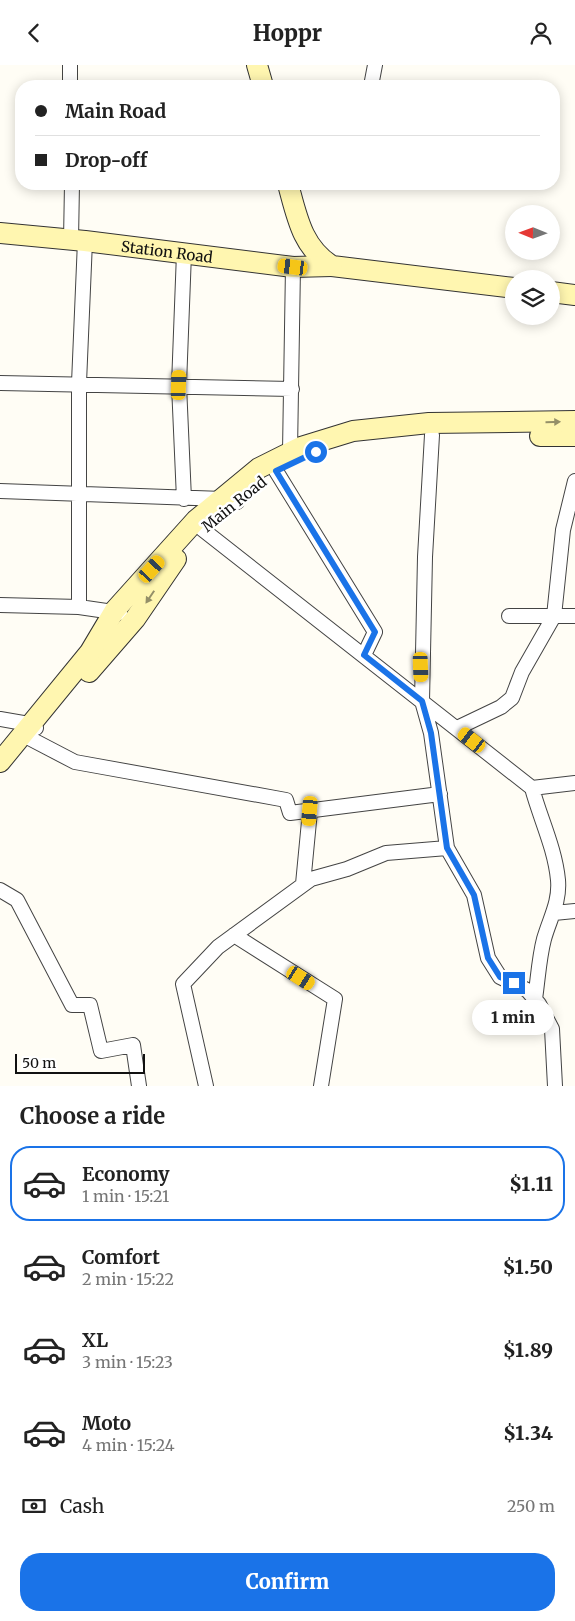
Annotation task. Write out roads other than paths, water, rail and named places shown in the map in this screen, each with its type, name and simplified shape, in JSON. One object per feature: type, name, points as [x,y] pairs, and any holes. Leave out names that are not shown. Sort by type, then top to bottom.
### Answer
[{"type":"main road","points":[[257,65],[261,80]]},
{"type":"main road","points":[[290,190],[304,238],[321,259],[332,266]]},
{"type":"main road","name":"Station Road","points":[[0,233],[78,240],[293,267],[332,266],[505,287]]},
{"type":"main road","points":[[560,293],[575,295]]},
{"type":"main road","points":[[0,762],[32,731],[90,652],[115,610],[196,520],[210,506],[230,500],[246,477],[290,451],[328,437],[381,427],[429,423],[575,421]]},
{"type":"main road","name":"Main Road","points":[[0,774],[32,731],[135,619],[173,561],[202,529],[230,500],[276,471],[303,457],[352,441],[382,436],[575,435]]},
{"type":"street","points":[[70,65],[70,80]]},
{"type":"street","points":[[372,80],[375,65]]},
{"type":"street","points":[[73,190],[78,240],[78,607]]},
{"type":"street","points":[[184,253],[179,385],[184,499]]},
{"type":"street","points":[[290,451],[293,267]]},
{"type":"street","points":[[0,383],[179,385],[292,389]]},
{"type":"street","points":[[432,435],[425,557],[422,701],[431,733],[447,848],[474,895],[488,958],[500,977],[527,990],[535,999],[552,1029],[555,1086]]},
{"type":"street","points":[[276,471],[375,632],[364,655]]},
{"type":"street","points":[[457,728],[501,707],[512,698],[522,672],[554,616],[563,529],[575,481]]},
{"type":"street","points":[[0,491],[230,500]]},
{"type":"street","points":[[202,529],[532,788],[552,848],[558,881],[554,913],[544,938],[535,999]]},
{"type":"street","points":[[0,605],[115,610],[135,619]]},
{"type":"street","points":[[509,616],[575,616]]},
{"type":"street","points":[[0,719],[32,731],[75,762],[286,800],[290,813],[440,794]]},
{"type":"street","points":[[532,788],[575,783]]},
{"type":"street","points":[[303,884],[310,811]]},
{"type":"street","points":[[206,1086],[183,984],[218,947],[311,879],[347,869],[386,853],[447,848]]},
{"type":"street","points":[[0,890],[17,900],[72,1005],[90,1005],[101,1051],[133,1045],[140,1086]]},
{"type":"street","points":[[554,913],[575,911]]},
{"type":"street","points":[[234,935],[334,999],[321,1086]]}]
